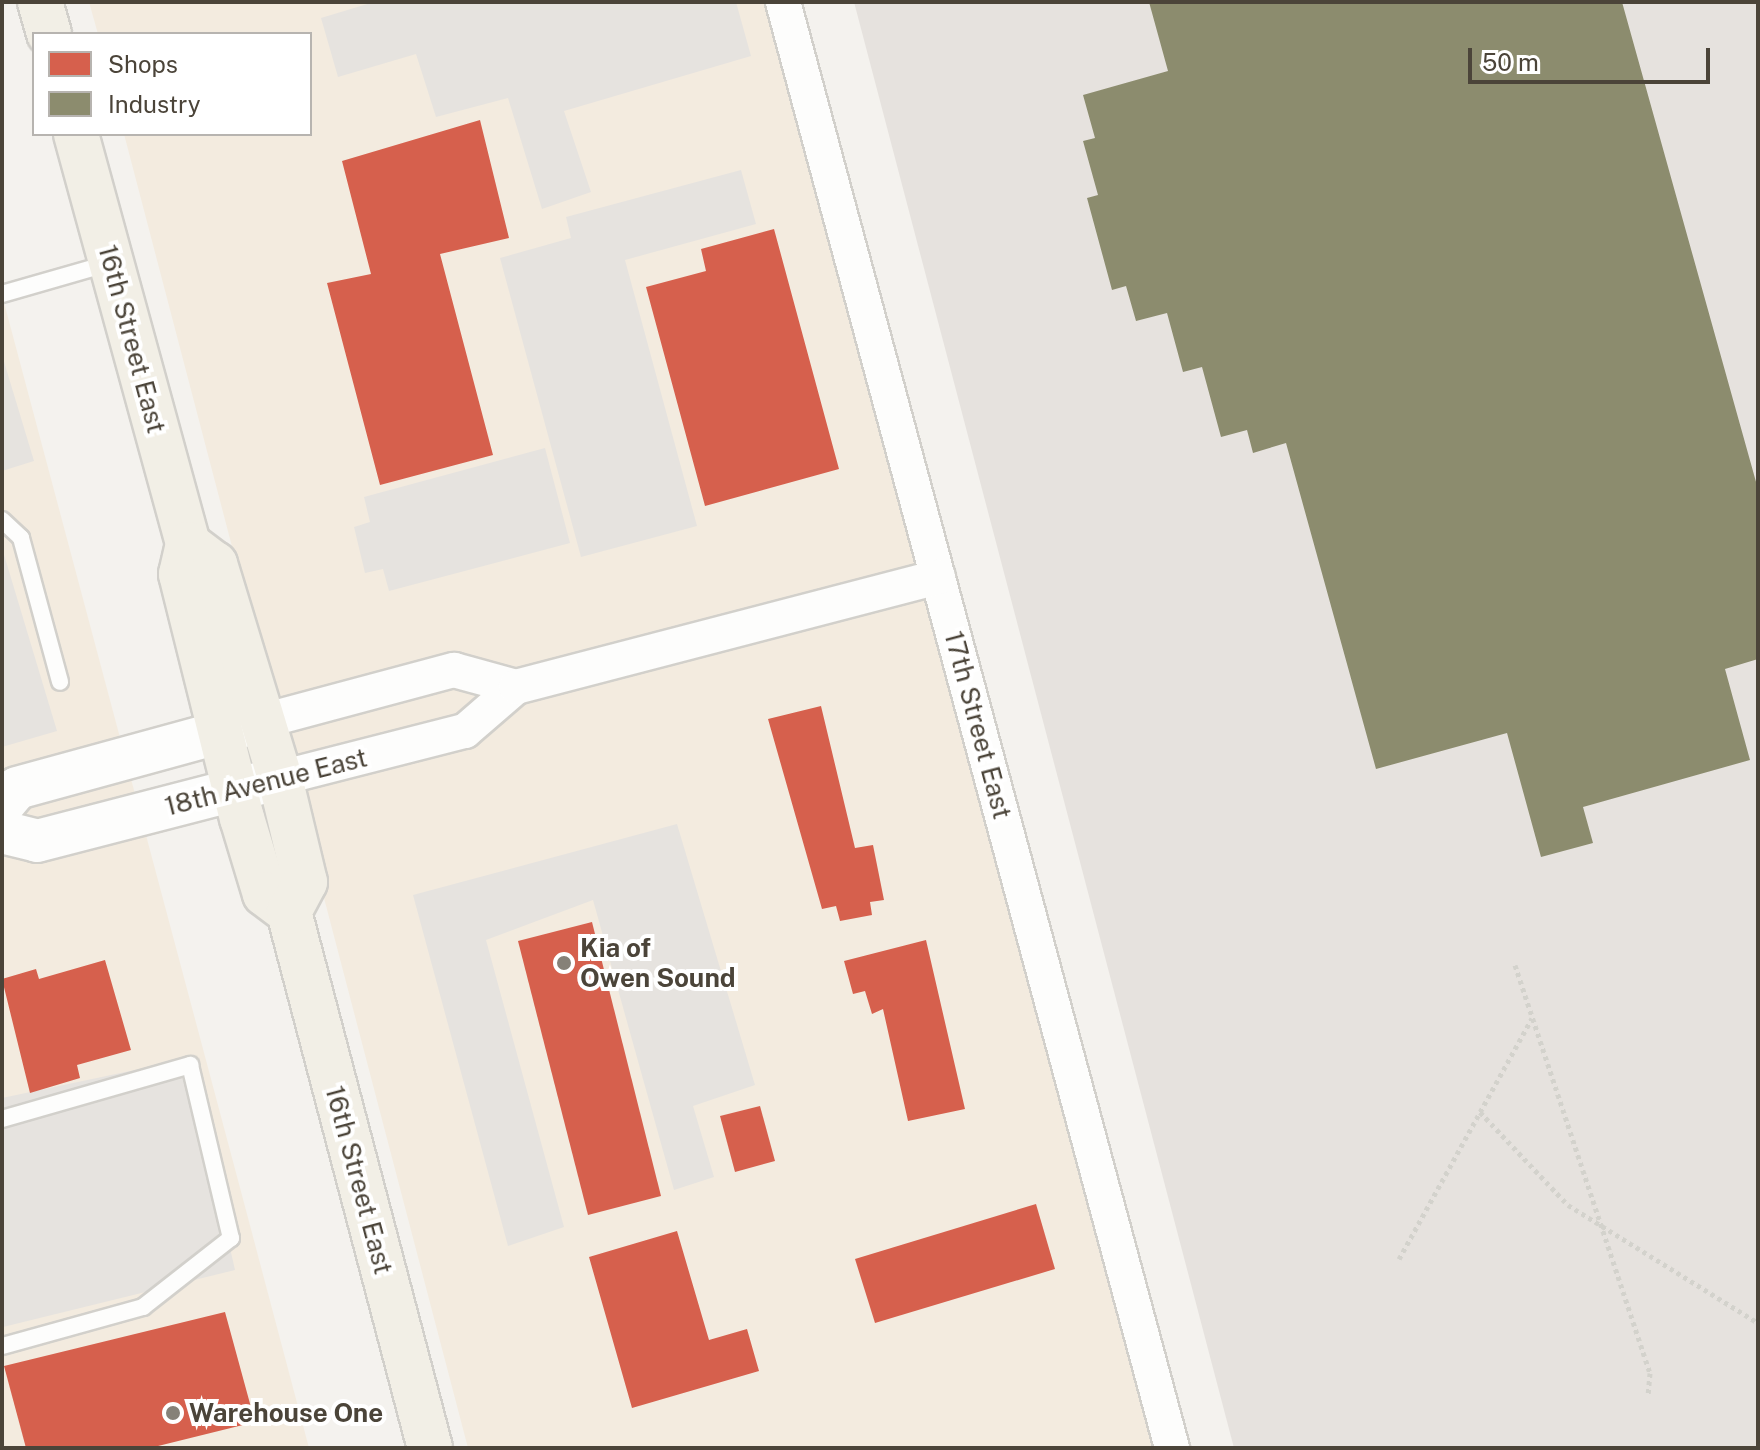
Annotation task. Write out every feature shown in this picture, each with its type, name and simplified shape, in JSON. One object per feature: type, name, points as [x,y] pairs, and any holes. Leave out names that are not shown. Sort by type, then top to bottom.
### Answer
[{"type":"main road","points":[[40,2],[48,32]]},
{"type":"main road","name":"16th Street East","points":[[77,136],[188,544],[181,574],[235,789],[265,894],[289,912],[430,1448]]},
{"type":"main road","points":[[188,544],[215,564],[280,778],[305,882],[289,912]]},
{"type":"street","name":"17th Street East","points":[[783,2],[1172,1448]]},
{"type":"street","name":"18th Avenue East","points":[[2,832],[37,841],[465,731],[516,687],[938,577]]},
{"type":"street","name":"18th Avenue East","points":[[2,806],[17,788],[220,730],[454,670],[516,687]]},
{"type":"lane","points":[[2,294],[111,263]]},
{"type":"lane","points":[[2,520],[21,538],[60,682]]},
{"type":"lane","points":[[2,1119],[190,1065],[231,1238],[143,1307],[2,1346]]},
{"type":"path","points":[[1515,965],[1650,1373],[1648,1396]]},
{"type":"path","points":[[1399,1259],[1532,1017]]},
{"type":"path","points":[[1480,1112],[1568,1205],[1758,1323]]},
{"type":"shaded area","points":[[89,2],[765,2],[1154,1448],[468,1448],[125,136],[312,136],[312,32],[97,32]]},
{"type":"shaded area","points":[[374,2],[736,2],[751,56],[564,111],[591,192],[542,209],[508,98],[436,117],[416,54],[338,77],[321,18]]},
{"type":"shaded area","points":[[854,2],[1758,2],[1758,1448],[1234,1448]]},
{"type":"shaded area","points":[[741,170],[756,224],[625,260],[697,526],[581,557],[500,258],[571,238],[566,217]]},
{"type":"shaded area","points":[[2,295],[239,1184],[309,1448],[2,1448]]},
{"type":"shaded area","points":[[2,355],[34,461],[2,471]]},
{"type":"shaded area","points":[[545,448],[570,543],[389,591],[383,569],[365,573],[354,527],[370,522],[364,497]]},
{"type":"shaded area","points":[[2,548],[57,731],[2,747]]},
{"type":"shaded area","points":[[677,824],[755,1085],[693,1106],[714,1177],[674,1190],[593,900],[486,940],[564,1227],[508,1246],[413,895]]},
{"type":"shaded area","points":[[187,1059],[235,1270],[3,1327],[2,1098]]},
{"type":"building: Shops","points":[[480,120],[509,238],[440,254],[493,455],[380,485],[327,283],[371,274],[342,161]]},
{"type":"building: Shops","points":[[774,229],[839,469],[705,506],[646,287],[706,271],[701,249]]},
{"type":"building: Shops","points":[[821,706],[855,848],[873,845],[884,900],[870,902],[872,915],[840,921],[836,906],[822,909],[768,719]]},
{"type":"building: Shops","points":[[592,922],[661,1196],[588,1215],[518,941]]},
{"type":"building: Shops","points":[[926,940],[965,1109],[908,1121],[883,1009],[872,1014],[865,991],[853,994],[844,961]]},
{"type":"building: Shops","points":[[105,960],[131,1050],[77,1065],[80,1078],[30,1093],[2,979],[36,969],[39,979]]},
{"type":"building: Shops","points":[[760,1106],[775,1161],[735,1172],[720,1116]]},
{"type":"building: Shops","points":[[1036,1204],[1055,1269],[875,1323],[855,1259]]},
{"type":"building: Shops","points":[[677,1231],[709,1340],[747,1329],[759,1371],[632,1408],[589,1257]]},
{"type":"building: Shops","points":[[225,1312],[255,1422],[150,1448],[26,1448],[4,1366]]},
{"type":"building: Industry","points":[[1149,2],[1622,2],[1758,489],[1758,659],[1725,669],[1750,760],[1583,807],[1593,843],[1541,857],[1507,733],[1376,769],[1286,443],[1253,453],[1247,430],[1221,437],[1202,367],[1183,372],[1167,313],[1136,321],[1126,286],[1112,290],[1087,198],[1098,195],[1083,141],[1095,138],[1083,95],[1168,71]]},
{"type":"place","name":"Kia of Owen Sound","points":[[564,963]]},
{"type":"place","name":"Warehouse One","points":[[173,1413]]}]
